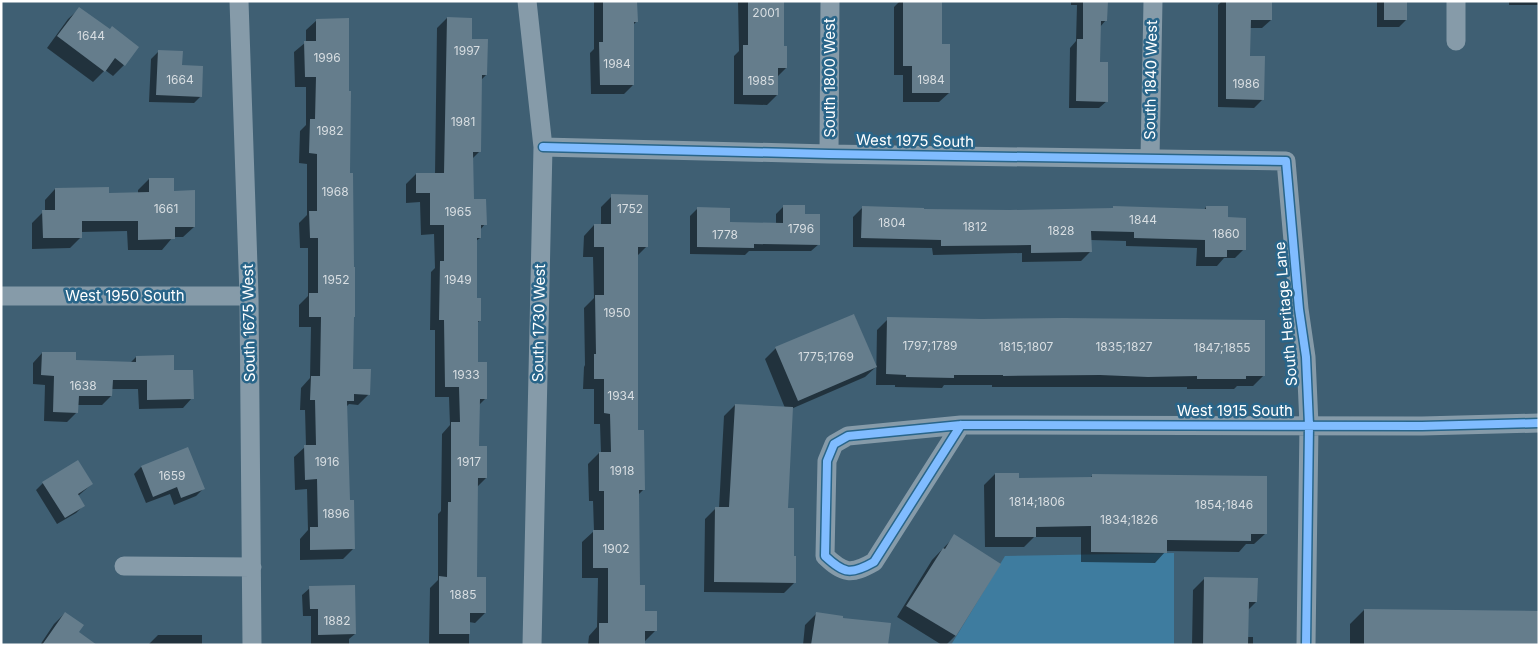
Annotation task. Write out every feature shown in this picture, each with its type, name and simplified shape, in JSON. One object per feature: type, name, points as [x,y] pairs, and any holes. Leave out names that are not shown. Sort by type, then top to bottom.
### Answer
[{"type":"street","name":"South 1675 West","points":[[239,1],[249,296],[252,645]]},
{"type":"street","name":"South 1730 West","points":[[527,1],[543,147],[532,645]]},
{"type":"street","name":"South 1800 West","points":[[830,1],[830,154]]},
{"type":"street","name":"South 1840 West","points":[[1150,158],[1152,1]]},
{"type":"street","points":[[1456,1],[1456,41]]},
{"type":"street","name":"West 1975 South","points":[[543,147],[830,154],[1286,161]]},
{"type":"street","name":"South Heritage Lane","points":[[1286,161],[1299,309],[1306,357],[1309,424],[1306,645]]},
{"type":"street","name":"West 1950 South","points":[[1,296],[249,296]]},
{"type":"street","name":"West 1915 South","points":[[961,425],[874,562],[860,570],[850,571],[838,568],[825,556],[827,461],[834,444],[848,436],[961,425],[1309,424],[1422,426],[1539,423]]},
{"type":"street","points":[[124,566],[252,567]]},
{"type":"shaded area","points":[[1174,553],[1174,645],[951,645],[1005,556]]},
{"type":"building","points":[[603,1],[637,1],[638,22],[634,22],[634,85],[600,85],[599,42],[603,42]]},
{"type":"building","points":[[748,1],[784,1],[784,46],[787,46],[787,68],[778,68],[778,95],[743,95],[743,45],[748,45]]},
{"type":"building","points":[[903,1],[942,1],[942,44],[950,44],[950,93],[912,93],[912,66],[903,66]]},
{"type":"building","points":[[1083,1],[1108,1],[1107,21],[1101,21],[1100,62],[1108,62],[1108,102],[1076,101],[1077,39],[1083,39]]},
{"type":"building","points":[[1226,1],[1272,1],[1272,20],[1251,20],[1250,56],[1265,56],[1264,100],[1226,99]]},
{"type":"building","points":[[1384,1],[1407,1],[1407,20],[1384,20]]},
{"type":"building","points":[[79,7],[110,29],[112,26],[139,47],[125,66],[115,58],[105,72],[57,36]]},
{"type":"building","points":[[447,17],[472,18],[472,39],[488,39],[487,75],[482,75],[481,152],[473,152],[474,199],[486,199],[487,225],[481,225],[481,238],[477,238],[477,298],[481,298],[481,321],[478,321],[478,362],[487,362],[487,399],[480,399],[479,446],[487,446],[487,478],[478,478],[477,577],[486,577],[486,613],[470,613],[470,634],[439,634],[439,576],[447,577],[448,502],[451,502],[451,422],[460,422],[459,387],[445,387],[444,320],[439,320],[440,261],[444,261],[444,225],[430,225],[430,193],[416,193],[416,173],[444,173]]},
{"type":"building","points":[[349,18],[349,91],[351,91],[350,173],[353,173],[355,267],[353,369],[371,369],[370,395],[354,394],[354,401],[347,401],[350,500],[354,500],[355,549],[310,550],[310,527],[318,527],[317,479],[305,480],[304,445],[316,445],[315,400],[310,400],[311,376],[320,376],[321,317],[309,317],[309,293],[318,293],[318,238],[310,238],[309,211],[317,211],[317,154],[309,153],[310,119],[315,119],[316,77],[305,77],[304,41],[316,41],[316,19]]},
{"type":"building","points":[[158,50],[183,51],[182,65],[203,66],[202,97],[156,95]]},
{"type":"building","points":[[149,178],[174,178],[174,191],[195,190],[195,227],[175,227],[175,239],[138,240],[138,221],[82,221],[82,238],[43,238],[42,210],[55,210],[55,188],[109,187],[109,193],[149,192]]},
{"type":"building","points":[[611,194],[648,195],[648,247],[638,247],[638,430],[644,430],[645,490],[639,490],[640,585],[645,585],[645,611],[657,611],[657,631],[645,631],[645,645],[599,645],[599,623],[608,623],[608,568],[593,568],[593,530],[604,530],[604,491],[599,491],[599,452],[611,452],[610,414],[604,413],[604,379],[594,379],[594,354],[596,354],[595,295],[604,295],[604,247],[594,247],[594,224],[611,224]]},
{"type":"building","points":[[783,205],[805,205],[805,214],[820,214],[820,245],[754,244],[754,248],[697,247],[697,207],[730,208],[730,222],[783,223]]},
{"type":"building","points":[[862,206],[1010,210],[1113,208],[1113,206],[1206,209],[1206,206],[1228,206],[1228,217],[1246,218],[1246,250],[1227,250],[1227,257],[1205,257],[1205,240],[1134,238],[1134,232],[1091,231],[1092,252],[1031,253],[1031,245],[941,246],[941,240],[861,238]]},
{"type":"building","points":[[854,314],[877,367],[798,401],[775,347]]},
{"type":"building","points":[[887,317],[1265,320],[1265,376],[1246,376],[1246,379],[1197,379],[1197,376],[954,375],[954,378],[906,377],[906,375],[886,374]]},
{"type":"building","points":[[42,352],[76,352],[76,360],[136,362],[136,356],[174,355],[174,370],[193,370],[194,399],[147,400],[147,380],[113,380],[112,396],[79,396],[78,413],[53,412],[54,376],[41,375]]},
{"type":"building","points":[[735,404],[793,407],[788,508],[794,508],[796,583],[714,582],[715,507],[729,507]]},
{"type":"building","points":[[188,447],[205,489],[181,498],[177,487],[153,497],[141,466]]},
{"type":"building","points":[[78,460],[93,484],[78,494],[85,506],[65,518],[42,482]]},
{"type":"building","points":[[995,473],[1019,473],[1019,478],[1092,477],[1092,474],[1267,476],[1267,534],[1251,534],[1251,541],[1167,540],[1167,553],[1091,552],[1091,526],[1036,527],[1036,537],[995,537]]},
{"type":"building","points":[[954,534],[1001,564],[956,636],[906,606]]},
{"type":"building","points":[[1204,577],[1258,578],[1257,602],[1249,602],[1248,645],[1203,645]]},
{"type":"building","points":[[355,585],[356,634],[318,635],[318,609],[310,609],[309,586]]},
{"type":"building","points":[[1364,609],[1539,611],[1539,645],[1364,645]]},
{"type":"building","points":[[65,612],[84,625],[79,632],[97,645],[42,645]]},
{"type":"building","points":[[816,612],[843,616],[843,618],[891,623],[888,645],[811,645]]},
{"type":"cycle path","points":[[543,147],[829,154],[1286,161],[1299,309],[1306,357],[1309,425],[1306,645]]},
{"type":"cycle path","points":[[961,425],[874,562],[859,569],[848,571],[837,566],[825,556],[827,461],[834,444],[848,436],[961,425],[1422,426],[1539,423]]}]
